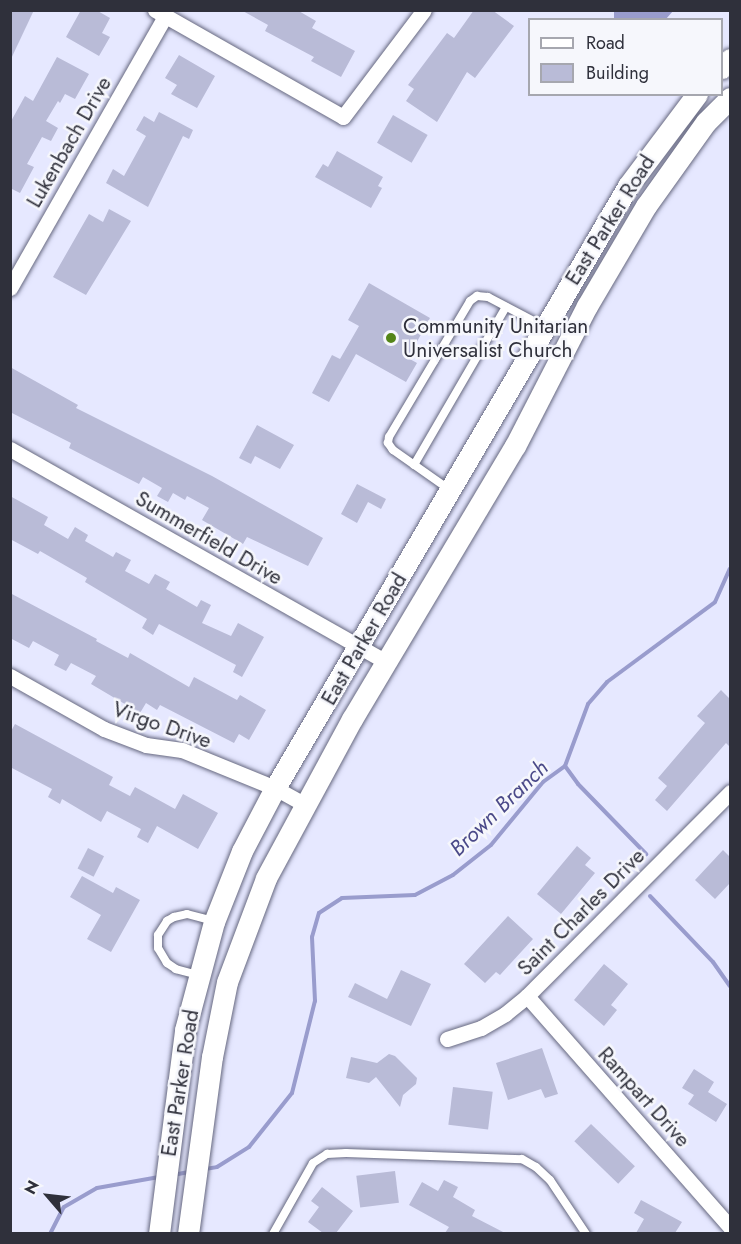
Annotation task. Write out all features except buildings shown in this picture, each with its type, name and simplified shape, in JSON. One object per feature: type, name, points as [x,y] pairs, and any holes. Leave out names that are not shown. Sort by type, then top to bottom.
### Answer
[{"type":"main road","name":"East Parker Road","points":[[188,1233],[212,1057],[227,982],[256,901],[304,804],[515,446],[587,306],[656,191],[706,122],[730,98]]},
{"type":"main road","name":"East Parker Road","points":[[159,1229],[181,1052],[214,922],[234,868],[275,788],[414,555],[634,176],[691,100]]},
{"type":"main road","points":[[691,100],[706,122]]},
{"type":"main road","points":[[634,176],[656,191]]},
{"type":"main road","points":[[564,295],[587,306]]},
{"type":"main road","points":[[488,428],[515,446]]},
{"type":"main road","points":[[452,490],[480,505]]},
{"type":"main road","points":[[414,555],[441,573]]},
{"type":"main road","points":[[199,975],[227,982]]},
{"type":"street","points":[[160,13],[343,117],[424,10]]},
{"type":"street","name":"Lukenbach Drive","points":[[10,288],[160,13]]},
{"type":"street","name":"Summerfield Drive","points":[[10,449],[386,662]]},
{"type":"street","name":"Virgo Drive","points":[[10,676],[104,729],[146,745],[182,750],[275,788],[304,804]]},
{"type":"street","name":"Saint Charles Drive","points":[[447,1039],[481,1028],[506,1014],[730,792]]},
{"type":"street","name":"Rampart Drive","points":[[526,996],[730,1227]]},
{"type":"lane","points":[[452,490],[393,450],[388,442],[389,437],[470,301],[477,296],[488,297],[546,327]]},
{"type":"lane","points":[[414,465],[506,307]]},
{"type":"lane","points":[[199,975],[176,969],[167,963],[157,944],[158,935],[167,921],[174,917],[187,914],[214,922]]},
{"type":"lane","points":[[273,1233],[313,1163],[327,1154],[346,1153],[522,1160],[536,1167],[550,1180],[586,1233]]},
{"type":"water","points":[[614,10],[673,10],[667,18],[614,18]]},
{"type":"waterway","name":"Brown Branch","points":[[205,1169],[217,1167],[249,1147],[292,1093],[315,1001],[312,937],[319,913],[342,898],[415,895],[453,875],[491,845],[543,782],[565,766],[588,704],[607,682],[715,602],[730,569]]},
{"type":"waterway","points":[[565,766],[578,784],[646,854]]},
{"type":"waterway","points":[[650,896],[713,962],[730,986]]},
{"type":"waterway","name":"Brown Branch","points":[[173,1175],[189,1172]]},
{"type":"waterway","name":"Brown Branch","points":[[50,1234],[64,1207],[97,1188],[159,1177]]},
{"type":"place","name":"Community Unitarian Universalist Church","points":[[391,338]]}]
